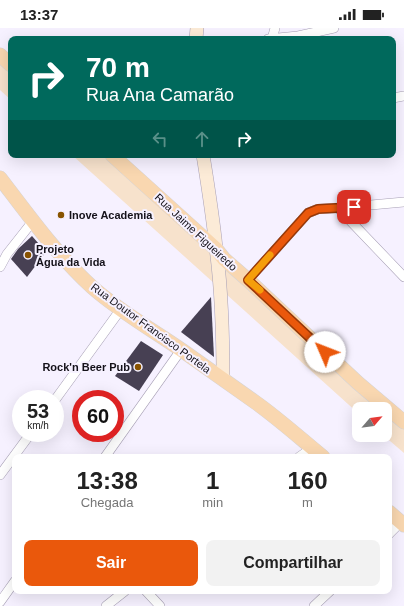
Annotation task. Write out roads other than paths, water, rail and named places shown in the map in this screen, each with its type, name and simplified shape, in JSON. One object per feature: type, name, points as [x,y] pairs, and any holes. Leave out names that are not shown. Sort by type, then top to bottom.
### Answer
[{"type":"main road","points":[[0,55],[8,62]]},
{"type":"main road","name":"Rua Jaime Figueiredo","points":[[115,158],[216,249],[224,259],[358,383],[404,422]]},
{"type":"main road","points":[[203,158],[216,249],[222,327],[223,379]]},
{"type":"main road","name":"Rua Doutor Francisco Portela","points":[[0,178],[32,221],[60,254],[78,274],[104,297],[256,402],[320,454]]},
{"type":"main road","points":[[392,514],[403,523]]},
{"type":"street","points":[[298,36],[334,28]]},
{"type":"street","points":[[248,280],[308,213],[318,209],[404,202]]},
{"type":"street","points":[[338,208],[404,277]]},
{"type":"street","points":[[0,267],[7,254],[32,221]]},
{"type":"street","points":[[62,390],[121,309]]},
{"type":"street","points":[[107,454],[181,350]]},
{"type":"street","points":[[16,454],[24,442]]},
{"type":"street","points":[[303,454],[312,448]]},
{"type":"street","points":[[0,475],[12,459]]},
{"type":"street","points":[[392,532],[403,523]]},
{"type":"street","points":[[0,602],[12,585]]},
{"type":"street","points":[[106,606],[121,594]]},
{"type":"street","points":[[149,594],[160,606]]},
{"type":"street","points":[[314,606],[327,594]]},
{"type":"place","name":"Inove Academia","points":[[61,215]]},
{"type":"place","name":"Projeto Água da Vida","points":[[28,255]]},
{"type":"place","name":"Rock'n Beer Pub","points":[[138,367]]}]
